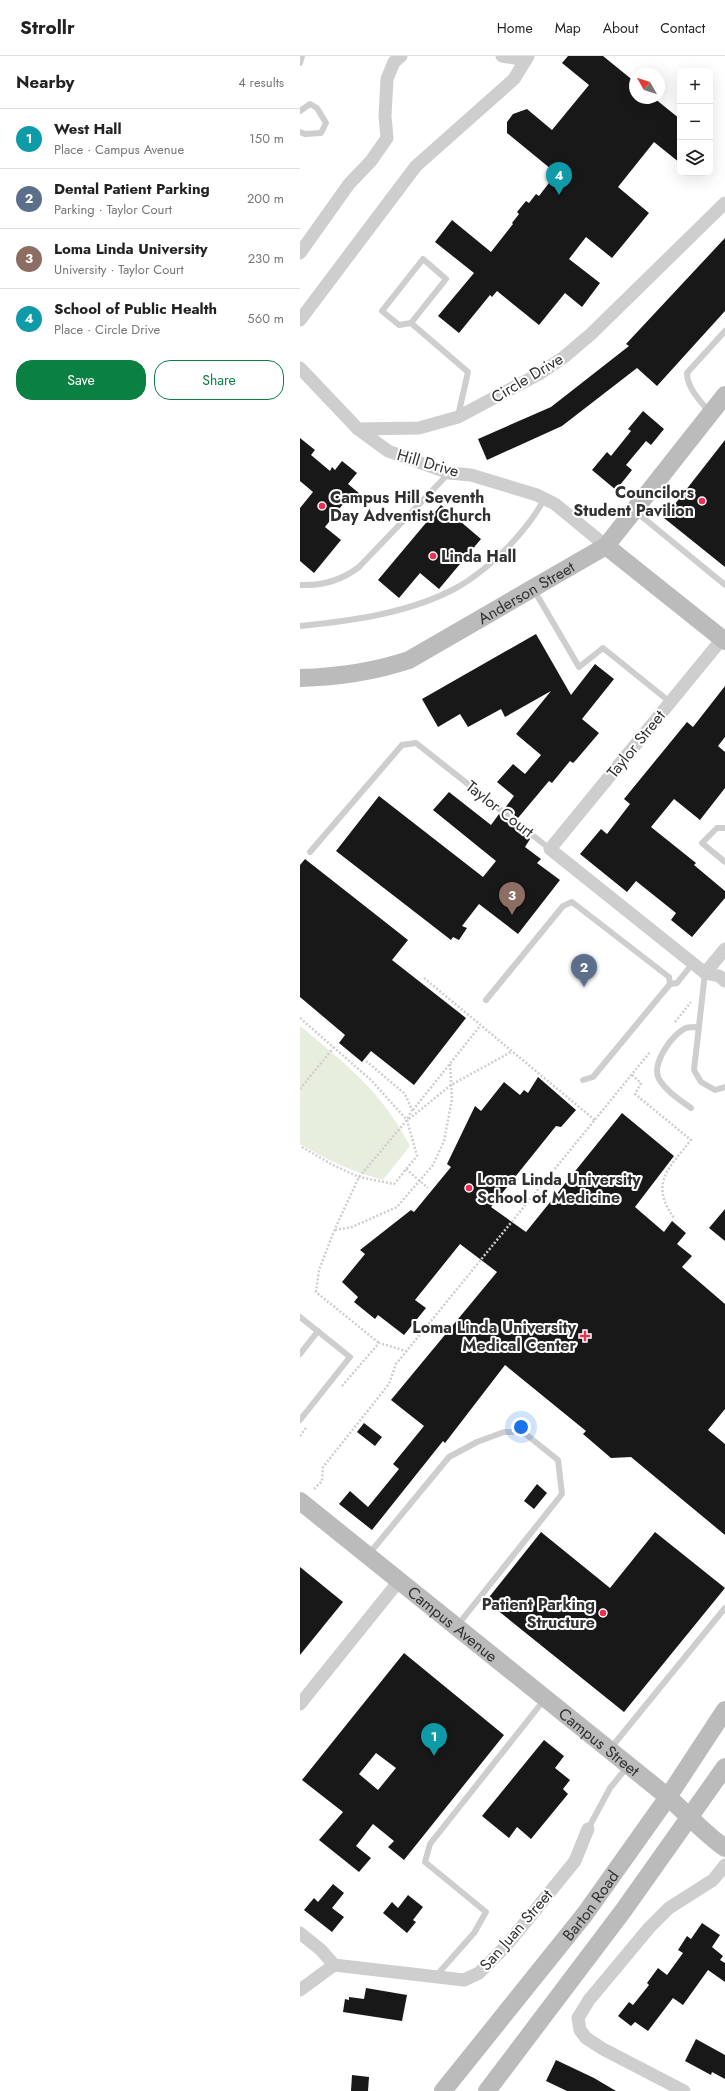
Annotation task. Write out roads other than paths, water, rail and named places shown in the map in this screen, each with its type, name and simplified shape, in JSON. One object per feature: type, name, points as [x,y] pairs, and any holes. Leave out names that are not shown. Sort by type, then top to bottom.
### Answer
[{"type":"main road","points":[[723,640],[606,546],[725,394]]},
{"type":"main road","name":"Anderson Street","points":[[300,678],[336,677],[356,674],[378,670],[409,660],[606,546]]},
{"type":"main road","points":[[300,1501],[399,1581]]},
{"type":"main road","name":"Campus Avenue","points":[[399,1581],[506,1668]]},
{"type":"main road","name":"Campus Street","points":[[506,1668],[668,1797],[690,1817]]},
{"type":"main road","name":"Barton Road","points":[[444,2091],[585,1914],[668,1797],[725,1710]]},
{"type":"main road","name":"Barton Road","points":[[488,2091],[545,2016],[725,1767]]},
{"type":"main road","points":[[690,1817],[703,1832],[725,1848]]},
{"type":"street","points":[[300,253],[349,184],[371,161],[387,138],[385,116],[387,79],[394,62],[401,56]]},
{"type":"street","points":[[300,320],[416,166],[514,79],[527,58],[502,56]]},
{"type":"street","name":"Circle Drive","points":[[358,428],[419,428],[458,417],[538,374],[564,357],[591,334],[725,203]]},
{"type":"street","points":[[300,368],[358,428]]},
{"type":"street","name":"Hill Drive","points":[[358,428],[388,451],[449,472],[471,475],[555,504],[606,546]]},
{"type":"street","name":"Taylor Street","points":[[550,849],[670,702],[723,640]]},
{"type":"street","name":"Taylor Court","points":[[550,849],[705,973]]},
{"type":"street","points":[[725,949],[705,973],[719,976],[725,981]]},
{"type":"street","points":[[300,1704],[399,1581]]},
{"type":"street","name":"San Juan Street","points":[[334,1965],[464,1980],[479,1973],[504,1948],[575,1861],[588,1829]]},
{"type":"street","points":[[684,2091],[603,2049],[586,2038],[580,2030],[578,2018],[589,2000],[649,1928],[669,1908],[713,1880],[725,1866]]},
{"type":"street","points":[[300,1933],[321,1950],[334,1965],[300,1990]]},
{"type":"lane","points":[[300,63],[302,56]]},
{"type":"lane","points":[[300,111],[310,104],[317,108],[326,123],[321,133],[305,134],[300,132]]},
{"type":"lane","points":[[423,259],[446,279],[411,323],[399,325],[382,311],[423,259]]},
{"type":"lane","points":[[411,323],[468,372],[458,417]]},
{"type":"lane","points":[[710,414],[692,391],[687,380],[687,373],[725,331]]},
{"type":"lane","points":[[300,585],[324,584],[350,574],[359,567],[449,472]]},
{"type":"lane","points":[[300,626],[335,623],[392,612],[455,588],[478,574],[496,559],[536,517],[544,499]]},
{"type":"lane","points":[[634,510],[725,585]]},
{"type":"lane","points":[[533,588],[579,667],[603,648],[670,702]]},
{"type":"lane","name":"Taylor Court","points":[[310,852],[402,745],[416,743],[550,849]]},
{"type":"lane","points":[[725,828],[717,828],[702,843],[725,862]]},
{"type":"lane","points":[[486,1000],[563,906],[572,902],[669,977],[670,984]]},
{"type":"lane","points":[[583,1080],[593,1077],[670,984],[677,983],[694,963]]},
{"type":"lane","points":[[705,973],[694,1070],[700,1082],[715,1090],[725,1086]]},
{"type":"lane","points":[[691,1108],[667,1089],[658,1078],[658,1064],[663,1053],[676,1037],[687,1028],[699,1027]]},
{"type":"lane","points":[[300,1317],[350,1357],[300,1420]]},
{"type":"lane","points":[[300,1354],[318,1331]]},
{"type":"lane","points":[[368,1556],[449,1457],[477,1442],[504,1432],[523,1432],[558,1460],[562,1494],[456,1627]]},
{"type":"lane","points":[[609,1750],[725,1608]]},
{"type":"lane","points":[[435,1977],[474,1933],[486,1912],[425,1862],[430,1844],[545,1699]]},
{"type":"lane","points":[[588,1829],[610,1788],[628,1766]]},
{"type":"place","name":"School of Public Health","points":[[559,195]]},
{"type":"place","name":"Councilors Student Pavilion","points":[[702,501]]},
{"type":"place","name":"Campus Hill Seventh Day Adventist Church","points":[[322,506]]},
{"type":"place","name":"Linda Hall","points":[[433,556]]},
{"type":"place","name":"Loma Linda University","points":[[512,915]]},
{"type":"place","name":"Dental Patient Parking","points":[[584,987]]},
{"type":"place","name":"Loma Linda University School of Medicine","points":[[469,1188]]},
{"type":"place","name":"Loma Linda University Medical Center","points":[[585,1336]]},
{"type":"place","name":"Patient Parking Structure","points":[[603,1613]]},
{"type":"place","name":"West Hall","points":[[434,1756]]}]
